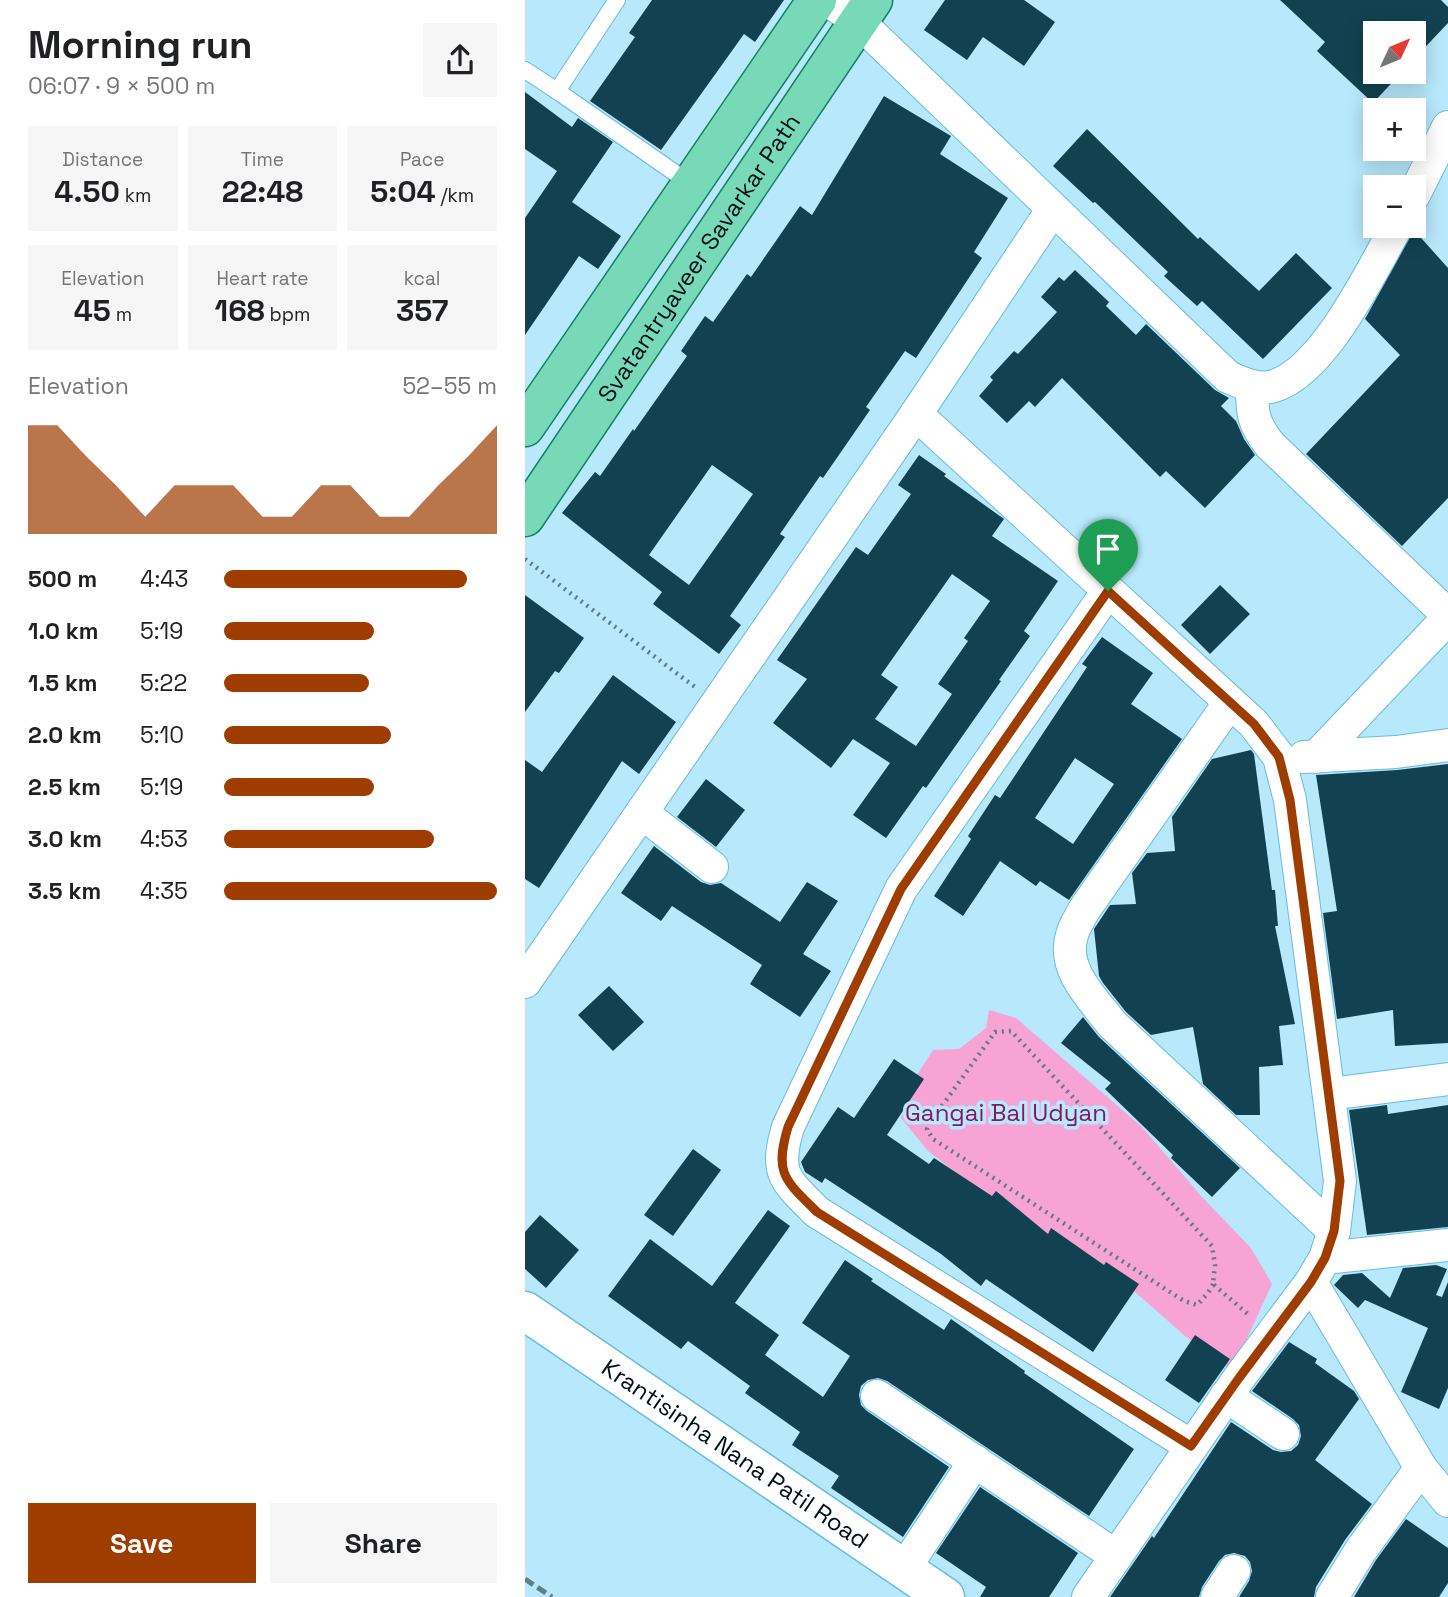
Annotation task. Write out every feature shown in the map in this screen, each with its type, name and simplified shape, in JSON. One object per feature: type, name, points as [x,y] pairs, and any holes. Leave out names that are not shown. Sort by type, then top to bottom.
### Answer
[{"type":"main road","name":"Svatantryaveer Savarkar Path","points":[[525,427],[817,0]]},
{"type":"main road","name":"Svatantryaveer Savarkar Path","points":[[525,517],[866,11]]},
{"type":"main road","points":[[686,192],[720,226]]},
{"type":"main road","name":"Krantisinha Nana Patil Road","points":[[525,1311],[945,1597]]},
{"type":"street","points":[[827,0],[866,11],[1053,209],[1228,377],[1252,387],[1273,386],[1301,372],[1337,329],[1390,238]]},
{"type":"street","points":[[1424,175],[1448,127]]},
{"type":"street","points":[[525,982],[916,414],[1053,209]]},
{"type":"street","points":[[1252,387],[1252,406],[1257,428],[1270,445],[1448,617],[1316,757]]},
{"type":"street","points":[[916,414],[1254,724],[1279,757],[1290,800],[1340,1181],[1323,1257],[1272,1335],[1226,1396],[1088,1597]]},
{"type":"street","points":[[1108,591],[901,889],[788,1127],[780,1153],[786,1181],[817,1212],[1191,1446]]},
{"type":"street","points":[[1230,702],[1084,910],[1071,936],[1069,959],[1083,986],[1112,1024],[1323,1257],[1357,1363],[1421,1468],[1448,1501]]},
{"type":"street","points":[[1279,757],[1396,752],[1448,745]]},
{"type":"street","points":[[642,813],[712,866]]},
{"type":"street","points":[[1329,1094],[1448,1079]]},
{"type":"street","points":[[1323,1257],[1448,1245]]},
{"type":"street","points":[[877,1396],[1116,1556]]},
{"type":"street","points":[[1226,1396],[1283,1434]]},
{"type":"street","points":[[904,1569],[975,1461]]},
{"type":"street","points":[[1332,1597],[1361,1550],[1421,1468]]},
{"type":"street","points":[[1217,1597],[1234,1572]]},
{"type":"lane","points":[[557,91],[617,0]]},
{"type":"lane","points":[[525,70],[557,91],[686,192]]},
{"type":"path","points":[[525,559],[716,703]]},
{"type":"path","points":[[1011,1031],[1213,1245],[1213,1284],[1197,1305],[1184,1301],[933,1139],[927,1129],[932,1120],[995,1032],[1011,1031]]},
{"type":"path","points":[[1213,1284],[1272,1335]]},
{"type":"green space","name":"Gangai Bal Udyan","points":[[989,1010],[1016,1018],[1142,1127],[1202,1197],[1251,1248],[1272,1284],[1232,1371],[1185,1336],[1116,1275],[1063,1250],[990,1199],[928,1151],[901,1118],[915,1078],[933,1050],[959,1049],[986,1028]]},
{"type":"building","points":[[652,0],[784,0],[755,42],[744,34],[661,150],[590,101],[635,37],[629,33]]},
{"type":"building","points":[[945,0],[1024,0],[1055,22],[1024,66],[983,37],[967,60],[924,30]]},
{"type":"building","points":[[1280,0],[1441,0],[1448,7],[1448,23],[1426,46],[1426,21],[1363,21],[1363,84],[1391,84],[1378,98],[1368,98],[1317,51],[1325,42]]},
{"type":"building","points":[[525,92],[572,127],[578,118],[613,142],[572,202],[621,236],[598,269],[579,256],[525,335],[525,218],[557,171],[525,149]]},
{"type":"building","points":[[884,96],[951,136],[940,154],[1008,198],[974,252],[982,258],[916,358],[905,351],[866,407],[870,410],[780,534],[785,537],[730,616],[741,625],[719,654],[653,604],[662,592],[562,513],[595,472],[600,476],[633,429],[634,431],[687,356],[681,351],[705,316],[713,322],[747,274],[751,277],[800,206],[812,215]],"holes":[[[712,465],[753,494],[689,585],[649,555]]]},
{"type":"building","points":[[1087,129],[1198,239],[1200,237],[1259,291],[1296,253],[1332,288],[1263,359],[1202,301],[1197,306],[1164,276],[1168,272],[1053,166]]},
{"type":"building","points":[[1410,238],[1421,238],[1448,268],[1448,498],[1402,546],[1306,454],[1400,355],[1365,319]]},
{"type":"building","points":[[1075,270],[1109,302],[1106,306],[1136,335],[1146,324],[1215,390],[1229,398],[1221,406],[1236,421],[1255,455],[1205,508],[1166,471],[1160,477],[1062,378],[1035,407],[1029,401],[1007,423],[979,396],[993,380],[990,377],[1014,351],[1018,354],[1057,312],[1041,297],[1059,277],[1064,281]]},
{"type":"building","points":[[919,455],[1004,519],[992,536],[1058,581],[1024,631],[1030,636],[999,680],[1001,681],[926,788],[923,786],[886,838],[853,815],[890,763],[853,739],[831,768],[773,723],[807,679],[777,660],[856,547],[868,555],[911,494],[898,485]],"holes":[[[952,574],[990,601],[964,638],[968,641],[938,684],[952,694],[916,746],[875,719],[898,687],[881,675]]]},
{"type":"building","points":[[1220,585],[1250,614],[1210,654],[1181,625]]},
{"type":"building","points":[[525,595],[584,638],[559,673],[555,671],[525,712]]},
{"type":"building","points":[[1102,637],[1153,673],[1131,704],[1182,739],[1069,900],[1040,881],[1036,886],[1000,861],[963,916],[934,896],[971,839],[968,836],[995,795],[1000,798],[1087,667],[1082,664]],"holes":[[[1075,758],[1114,784],[1073,844],[1035,818]]]},
{"type":"building","points":[[613,675],[676,722],[639,774],[622,761],[539,888],[525,879],[525,760],[542,772]]},
{"type":"building","points":[[1251,750],[1254,754],[1272,890],[1275,890],[1278,926],[1275,926],[1295,1024],[1279,1026],[1283,1065],[1259,1067],[1260,1115],[1236,1115],[1203,1084],[1193,1027],[1151,1035],[1126,1012],[1103,983],[1099,976],[1094,929],[1110,905],[1136,904],[1132,873],[1147,853],[1175,851],[1172,817],[1212,759]]},
{"type":"building","points":[[1448,764],[1448,1043],[1395,1046],[1393,1010],[1337,1019],[1323,913],[1337,911],[1316,775]]},
{"type":"building","points":[[706,779],[745,810],[716,847],[677,817]]},
{"type":"building","points":[[654,846],[701,882],[710,885],[721,883],[780,922],[807,882],[838,901],[803,954],[831,971],[800,1017],[750,984],[762,965],[672,906],[661,921],[621,893]]},
{"type":"building","points":[[609,986],[644,1022],[613,1051],[578,1015]]},
{"type":"building","points":[[1083,1017],[1099,1037],[1240,1168],[1212,1197],[1105,1089],[1111,1083],[1061,1043]]},
{"type":"building","points":[[894,1059],[924,1079],[887,1135],[929,1164],[934,1158],[992,1196],[996,1191],[1048,1234],[1051,1228],[1104,1265],[1106,1262],[1139,1284],[1093,1352],[986,1279],[981,1286],[941,1254],[825,1178],[822,1183],[805,1172],[801,1162],[838,1107],[854,1118]]},
{"type":"building","points":[[1387,1105],[1388,1114],[1448,1105],[1448,1227],[1367,1235],[1349,1110]]},
{"type":"building","points":[[693,1149],[721,1170],[673,1236],[644,1215]]},
{"type":"building","points":[[768,1210],[790,1226],[735,1303],[779,1335],[765,1355],[823,1397],[850,1356],[802,1323],[845,1260],[873,1279],[871,1281],[944,1330],[951,1319],[1134,1449],[1089,1516],[887,1381],[878,1378],[868,1380],[861,1386],[861,1405],[949,1467],[903,1537],[831,1488],[839,1476],[792,1445],[800,1432],[745,1393],[750,1386],[688,1341],[681,1349],[608,1296],[650,1239],[712,1286]]},
{"type":"building","points":[[540,1215],[579,1250],[546,1288],[525,1269],[525,1232]]},
{"type":"building","points":[[1436,1265],[1447,1269],[1436,1295],[1442,1297],[1448,1282],[1448,1388],[1439,1409],[1401,1392],[1428,1328],[1365,1300],[1358,1308],[1334,1285],[1343,1275],[1362,1273],[1390,1298],[1403,1268]]},
{"type":"building","points":[[1195,1335],[1230,1359],[1199,1403],[1165,1380]]},
{"type":"building","points":[[1289,1342],[1317,1359],[1315,1363],[1354,1391],[1359,1399],[1315,1460],[1372,1504],[1345,1540],[1316,1587],[1314,1597],[1239,1597],[1252,1571],[1245,1556],[1234,1553],[1225,1555],[1219,1561],[1202,1587],[1199,1597],[1110,1597],[1152,1536],[1154,1538],[1231,1422],[1273,1450],[1291,1451],[1298,1445],[1301,1436],[1299,1425],[1252,1391]]},
{"type":"building","points":[[980,1487],[1078,1553],[1049,1597],[980,1597],[986,1587],[936,1553]]},
{"type":"building","points":[[1406,1519],[1448,1548],[1448,1583],[1439,1597],[1354,1597],[1376,1560]]},
{"type":"railway","points":[[525,1579],[552,1597]]},
{"type":"route","points":[[1108,591],[1254,724],[1279,757],[1290,800],[1340,1181],[1334,1231],[1325,1258],[1311,1282],[1191,1446],[817,1212],[786,1181],[780,1153],[788,1127],[901,889],[1108,591]]}]
